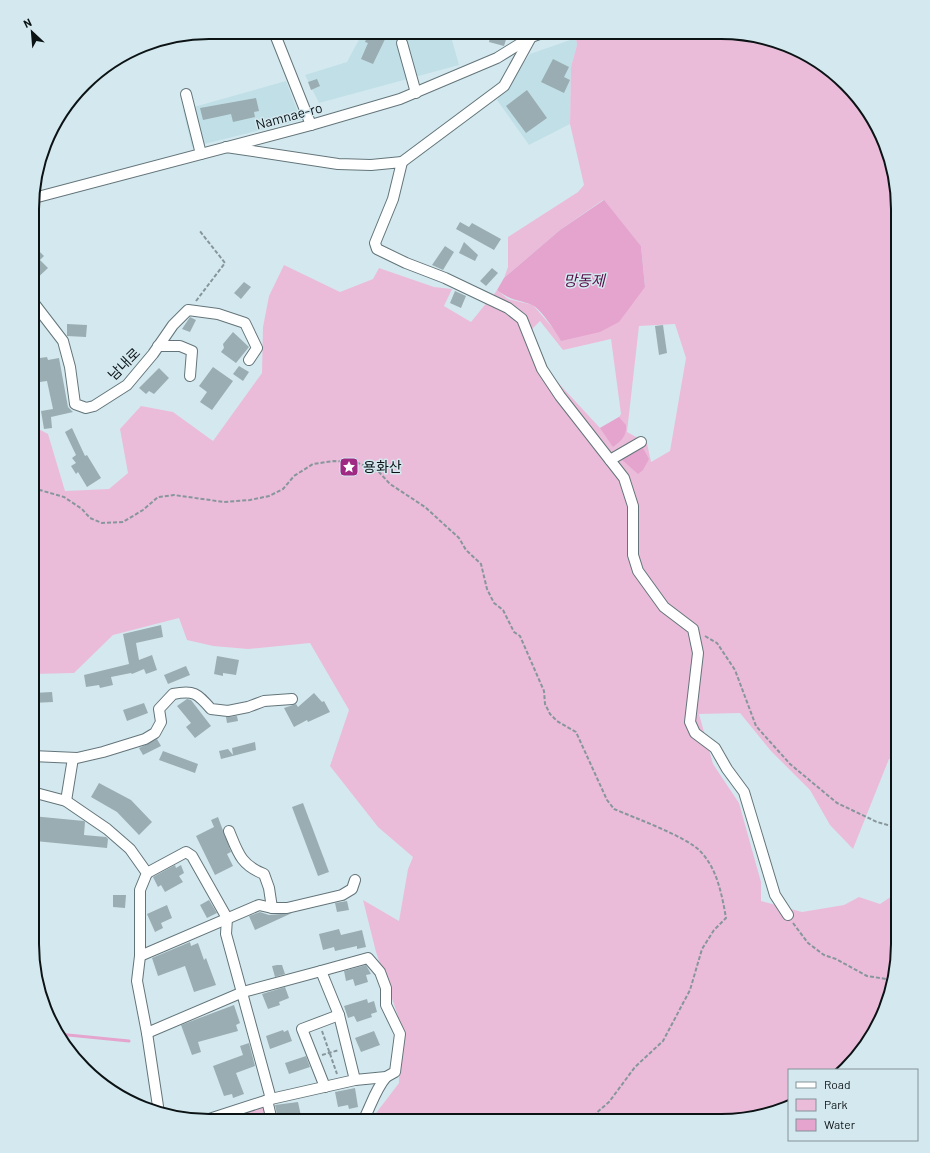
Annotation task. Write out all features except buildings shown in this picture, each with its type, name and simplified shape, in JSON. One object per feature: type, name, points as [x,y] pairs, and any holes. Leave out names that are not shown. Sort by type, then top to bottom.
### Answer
[{"type":"street","points":[[277,39],[311,125]]},
{"type":"street","name":"Namnae-ro","points":[[39,197],[311,125],[400,99],[497,58],[528,39]]},
{"type":"street","points":[[226,147],[338,164],[372,165],[402,162],[504,86],[530,39]]},
{"type":"street","points":[[402,43],[416,92]]},
{"type":"street","points":[[186,94],[201,154]]},
{"type":"street","points":[[402,162],[393,199],[375,243],[377,249],[508,308],[522,319],[542,370],[560,396],[624,478],[633,506],[633,555],[638,571],[664,607],[693,629],[698,653],[690,722],[695,733],[715,748],[727,769],[744,792],[775,895],[788,915]]},
{"type":"street","name":"남내로","points":[[39,310],[63,341],[70,367],[75,404],[86,408],[94,406],[127,385],[173,325],[188,310]]},
{"type":"street","points":[[188,310],[218,314],[245,323],[257,348],[249,360]]},
{"type":"street","points":[[158,346],[180,346],[192,352],[190,376]]},
{"type":"street","points":[[610,460],[641,442]]},
{"type":"street","points":[[39,756],[73,758],[103,752],[144,739],[155,733],[161,722],[159,709],[173,694],[190,691],[200,696],[211,709],[228,711],[248,708],[264,701],[292,700]]},
{"type":"street","points":[[66,801],[73,758]]},
{"type":"street","points":[[39,794],[66,801],[107,829],[130,849],[147,873]]},
{"type":"street","points":[[229,831],[239,856],[251,869],[264,874],[269,888],[272,908]]},
{"type":"street","points":[[157,1106],[147,1032],[137,981],[140,956],[140,890],[147,873],[186,852],[192,856],[227,918],[226,934],[269,1099],[271,1114]]},
{"type":"street","points":[[140,956],[259,905],[272,908],[287,908],[342,895],[352,889],[355,880]]},
{"type":"street","points":[[147,1032],[242,992],[368,958],[380,972],[386,988],[386,1005],[400,1034],[395,1072],[386,1077],[377,1088],[372,1105],[367,1114]]},
{"type":"street","points":[[321,971],[339,1015],[355,1080]]},
{"type":"street","points":[[325,1087],[302,1029],[339,1015]]},
{"type":"street","points":[[224,1114],[269,1099],[355,1080],[386,1077]]},
{"type":"path","points":[[188,310],[210,284],[225,263],[199,230]]},
{"type":"path","points":[[39,490],[64,497],[82,509],[90,518],[102,523],[123,522],[143,510],[158,497],[174,495],[224,502],[250,500],[269,496],[283,489],[294,476],[313,464],[334,461],[358,463],[378,471],[390,484],[426,507],[459,538],[466,550],[481,564],[487,589],[494,603],[503,610],[514,632],[520,636],[544,690],[545,704],[550,714],[557,721],[576,732],[607,800],[614,809],[688,842],[700,851],[713,870],[722,896],[726,918],[714,930],[702,949],[690,990],[663,1041],[634,1067],[609,1102],[595,1114]]},
{"type":"path","points":[[693,629],[717,643],[735,670],[756,726],[790,764],[837,803],[877,822],[891,826]]},
{"type":"path","points":[[788,915],[800,935],[824,955],[836,959],[867,976],[887,979]]},
{"type":"path","points":[[319,1022],[341,1084]]},
{"type":"path","points":[[313,1057],[347,1048]]},
{"type":"shaded area","points":[[359,39],[452,39],[459,65],[319,103],[305,75],[347,62]]},
{"type":"shaded area","points":[[576,39],[577,45],[571,67],[570,124],[529,145],[497,100],[530,54]]},
{"type":"shaded area","points":[[286,81],[301,120],[192,147],[183,110]]},
{"type":"green space","points":[[576,39],[732,39],[754,42],[775,48],[806,62],[833,81],[849,97],[868,124],[882,155],[888,176],[891,198],[891,759],[889,759],[853,849],[830,825],[810,790],[771,751],[740,713],[699,714],[713,764],[739,803],[761,882],[761,901],[802,912],[844,905],[859,897],[880,904],[891,897],[891,955],[888,977],[878,1009],[868,1029],[849,1056],[836,1069],[788,1069],[788,1100],[754,1111],[732,1114],[375,1114],[399,1083],[398,1016],[376,952],[363,900],[399,921],[408,869],[413,857],[378,827],[330,766],[349,710],[310,643],[248,649],[213,646],[187,640],[179,618],[113,635],[74,673],[39,674],[39,429],[48,434],[65,491],[109,489],[128,473],[120,429],[141,406],[173,412],[213,441],[262,373],[263,327],[269,296],[284,265],[340,292],[373,279],[379,268],[434,287],[452,289],[444,306],[471,322],[488,301],[517,322],[551,375],[600,428],[619,417],[621,414],[611,339],[563,350],[540,321],[530,331],[524,313],[493,296],[497,290],[508,299],[533,305],[558,334],[645,287],[641,246],[603,200],[560,230],[504,278],[508,267],[508,237],[578,192],[584,185],[570,124],[571,67],[577,45]],"holes":[[[675,324],[686,358],[670,451],[651,462],[647,443],[627,432],[639,326]]]},
{"type":"green space","points":[[265,1104],[267,1114],[235,1114]]},
{"type":"water","name":"망동제","points":[[604,200],[641,246],[645,287],[619,322],[600,332],[561,341],[548,321],[535,307],[510,298],[497,290],[504,278],[560,230]]},
{"type":"water","points":[[619,417],[626,425],[626,432],[621,440],[613,447],[600,428]]},
{"type":"water","points":[[643,448],[649,459],[643,470],[638,474],[621,459]]},
{"type":"waterway","points":[[66,1035],[129,1041]]},
{"type":"place","name":"용화산","points":[[349,467]]}]
